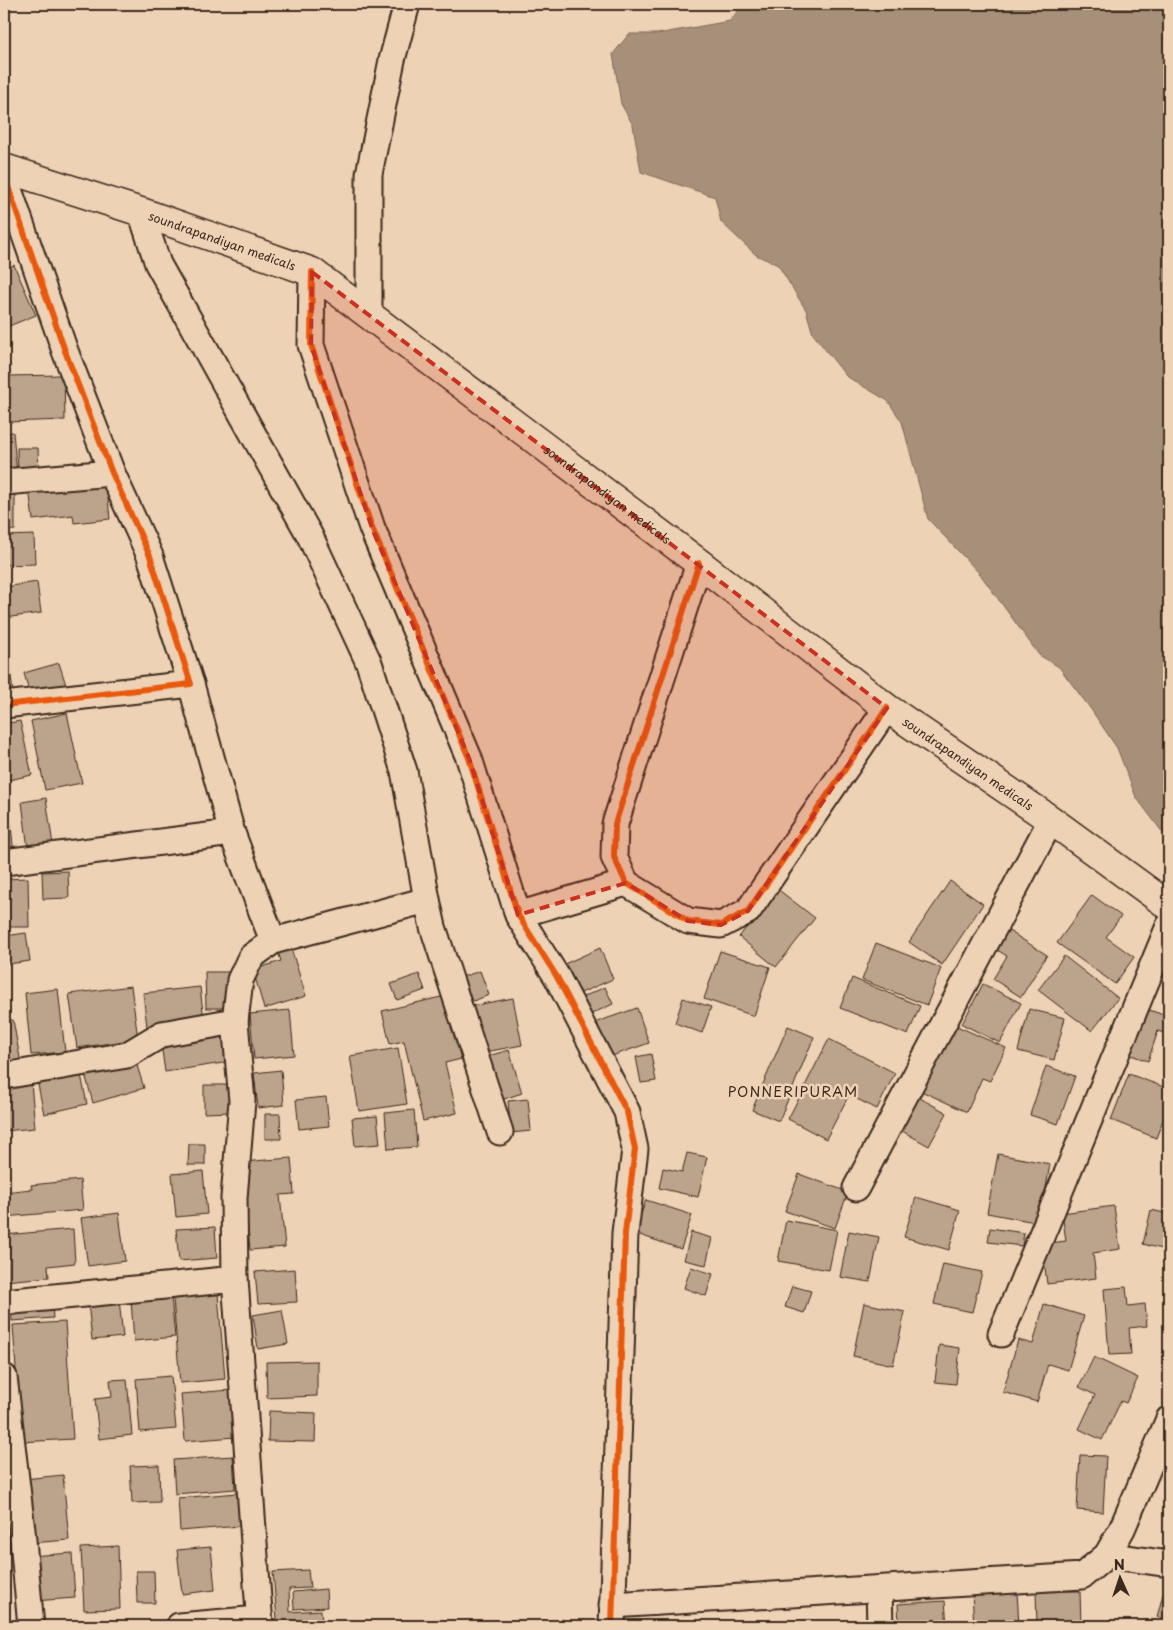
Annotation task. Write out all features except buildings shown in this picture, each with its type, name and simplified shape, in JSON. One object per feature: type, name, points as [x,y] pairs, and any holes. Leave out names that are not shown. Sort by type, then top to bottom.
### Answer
[{"type":"main road","name":"soundrapandiyan medicals","points":[[4,168],[142,212],[312,272],[699,563],[887,708],[1051,820],[1169,906]]},
{"type":"street","points":[[368,314],[369,174],[392,60],[408,4]]},
{"type":"street","points":[[4,175],[65,351],[112,473],[150,556],[191,684],[232,833],[273,942]]},
{"type":"street","points":[[142,212],[158,264],[310,536],[369,663],[404,771],[433,927],[500,1132]]},
{"type":"street","points":[[312,272],[311,345],[372,528],[469,758],[518,915],[557,977],[627,1112],[635,1150],[625,1233],[612,1615],[879,1589],[1082,1576],[1107,1555],[1122,1529],[1169,1419]]},
{"type":"street","points":[[4,482],[112,473]]},
{"type":"street","points":[[699,563],[615,824],[614,857],[626,883],[688,921],[722,925],[748,911],[887,708]]},
{"type":"street","points":[[4,705],[191,684]]},
{"type":"street","points":[[856,1188],[1051,820]]},
{"type":"street","points":[[4,862],[232,833]]},
{"type":"street","points":[[518,915],[626,883]]},
{"type":"street","points":[[179,1626],[260,1623],[235,1279],[234,1198],[242,1101],[236,1021],[240,980],[251,957],[273,942],[427,900]]},
{"type":"street","points":[[1000,1334],[1169,926]]},
{"type":"street","points":[[4,1076],[127,1055],[162,1034],[236,1021]]},
{"type":"street","points":[[4,1302],[235,1279]]},
{"type":"street","points":[[4,1377],[10,1476],[31,1626]]},
{"type":"street","points":[[1107,1555],[1169,1564]]},
{"type":"street","points":[[879,1589],[880,1626]]},
{"type":"highlighted area","points":[[312,272],[887,708],[748,911],[721,925],[688,921],[626,883],[518,915],[469,758],[372,528],[311,345]]},
{"type":"shaded area","points":[[743,4],[1169,4],[1169,841],[1136,797],[1117,748],[1090,708],[1059,667],[1039,655],[980,574],[928,519],[902,422],[888,401],[846,376],[813,334],[806,310],[778,265],[756,255],[721,222],[715,197],[641,172],[633,125],[621,104],[613,54],[629,34],[657,34],[730,21]]},
{"type":"cycle path","points":[[4,175],[65,351],[112,473],[150,556],[191,684],[4,705]]},
{"type":"cycle path","points":[[312,272],[311,345],[372,528],[469,758],[518,915],[557,977],[627,1112],[635,1149],[625,1233],[612,1626]]},
{"type":"cycle path","points":[[699,563],[615,824],[614,857],[626,883],[688,921],[721,925],[748,911],[887,708]]},
{"type":"district","name":"PONNERIPURAM","points":[[793,1091]]}]
